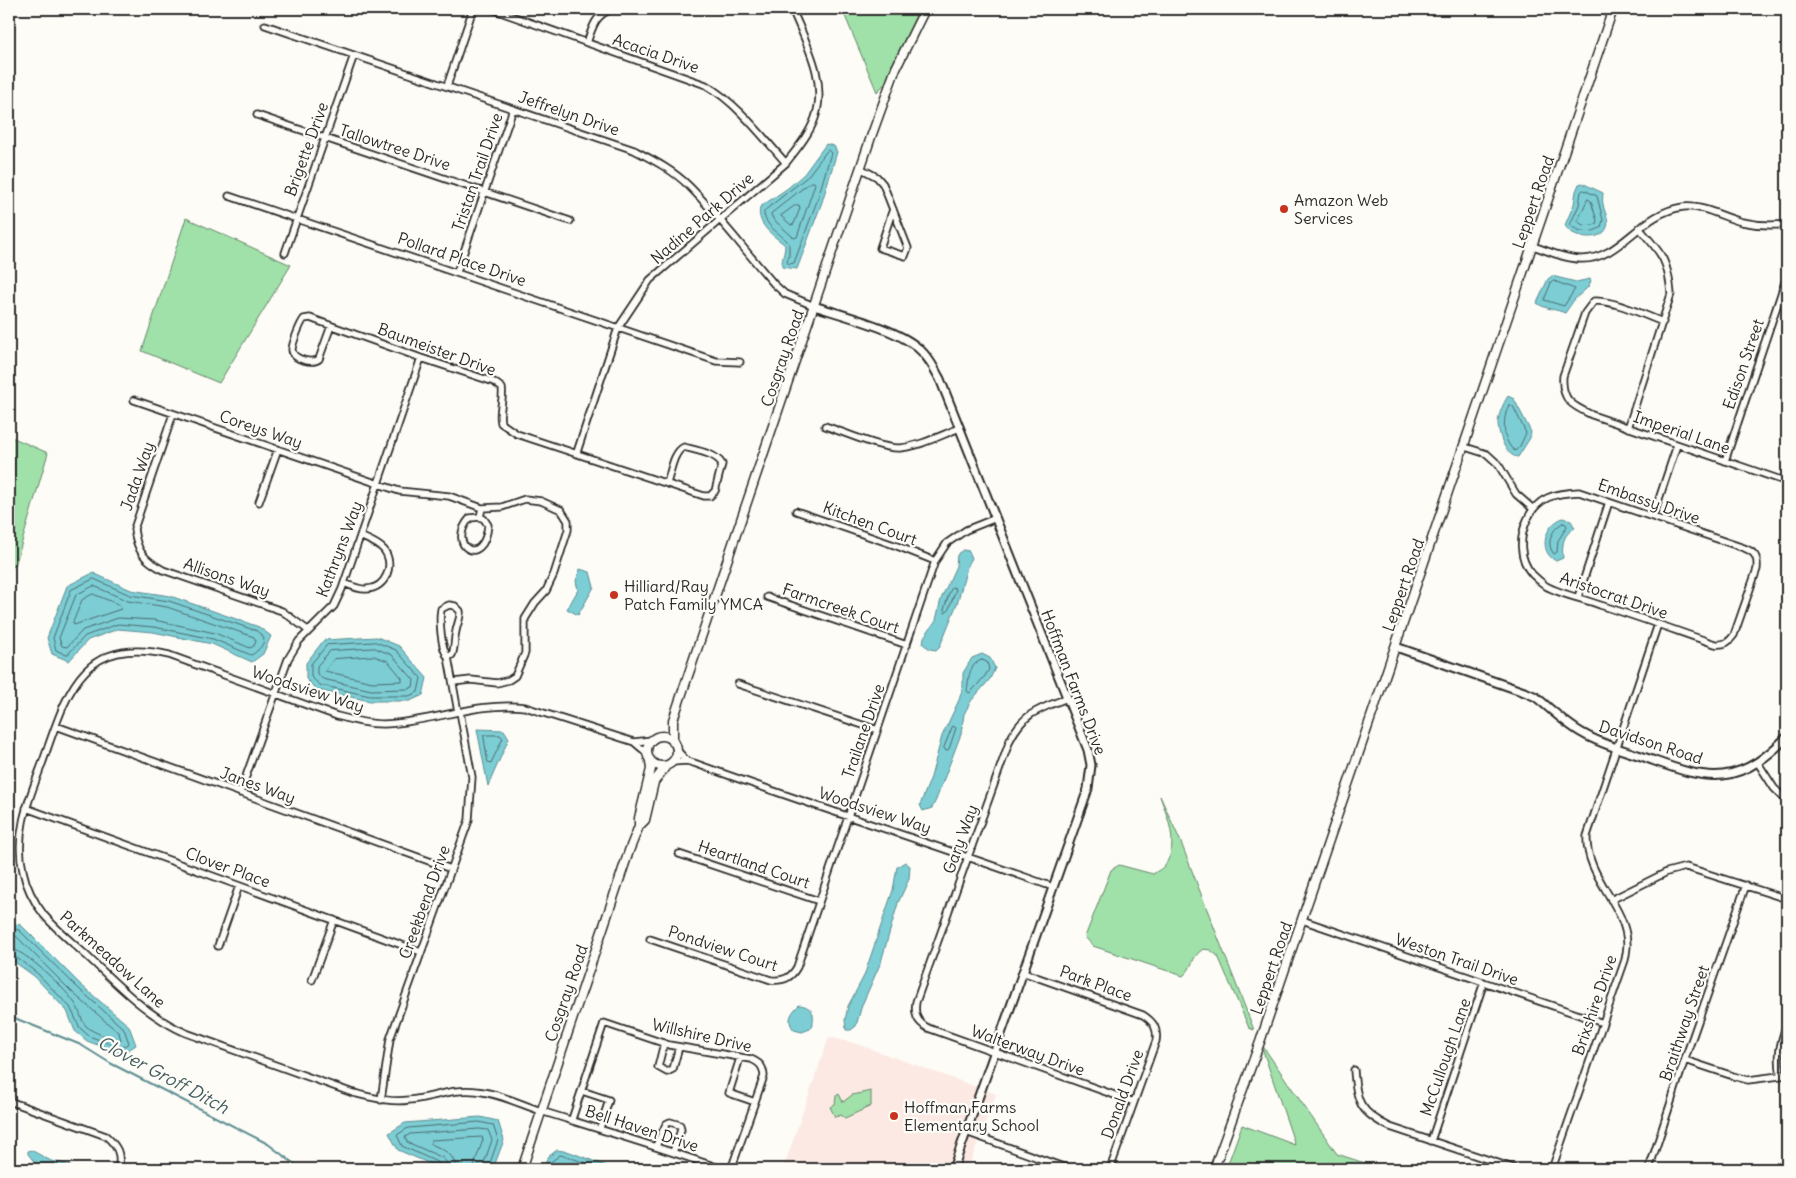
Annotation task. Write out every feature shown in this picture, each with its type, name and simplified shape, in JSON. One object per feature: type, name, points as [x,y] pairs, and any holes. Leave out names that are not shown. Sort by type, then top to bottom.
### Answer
[{"type":"main road","name":"Cosgray Road","points":[[675,745],[674,720],[860,168],[896,68],[924,9]]},
{"type":"main road","name":"Leppert Road","points":[[1214,1169],[1396,647],[1613,9]]},
{"type":"main road","name":"Cosgray Road","points":[[655,738],[674,720]]},
{"type":"main road","points":[[667,737],[675,745],[676,756],[669,764],[658,766],[650,760],[647,748],[655,738],[667,737]]},
{"type":"main road","name":"Cosgray Road","points":[[639,826],[639,818],[651,768],[650,760]]},
{"type":"main road","name":"Cosgray Road","points":[[522,1169],[629,850],[639,826],[644,820],[654,782],[669,764]]},
{"type":"street","points":[[447,86],[473,9]]},
{"type":"street","name":"Acacia Drive","points":[[492,9],[696,80],[716,90],[744,115],[786,163]]},
{"type":"street","points":[[587,43],[594,23],[600,15],[613,9]]},
{"type":"street","name":"Nadine Park Drive","points":[[578,452],[618,328],[650,280],[786,163],[801,144],[815,119],[820,98],[816,67],[792,9]]},
{"type":"street","name":"Jeffrelyn Drive","points":[[265,25],[634,150],[670,170],[688,185],[774,284],[785,294],[814,306]]},
{"type":"street","name":"Brigette Drive","points":[[285,253],[354,55]]},
{"type":"street","name":"Tristan Trail Drive","points":[[457,272],[513,109]]},
{"type":"street","name":"Tallowtree Drive","points":[[257,115],[570,221]]},
{"type":"street","points":[[860,168],[877,177],[882,184],[908,248],[905,256],[880,248],[892,209]]},
{"type":"street","name":"Pollard Place Drive","points":[[229,196],[716,361],[740,362]]},
{"type":"street","points":[[1533,246],[1580,259],[1597,256],[1612,251],[1639,228],[1662,212],[1685,207],[1700,208],[1757,224],[1787,224]]},
{"type":"street","points":[[1628,428],[1671,294],[1670,275],[1664,259],[1639,228]]},
{"type":"street","name":"Edison Street","points":[[1725,461],[1787,276]]},
{"type":"street","name":"Imperial Lane","points":[[1663,322],[1616,304],[1594,301],[1585,313],[1563,376],[1562,386],[1569,402],[1592,415],[1787,482]]},
{"type":"street","name":"Hoffman Farms Drive","points":[[814,306],[901,336],[918,347],[931,362],[960,428],[1092,764],[1088,789],[953,1169]]},
{"type":"street","name":"Baumeister Drive","points":[[331,326],[320,359],[312,362],[298,358],[294,354],[292,349],[301,323],[304,319],[310,318],[498,384],[502,388],[503,394],[499,416],[501,423],[517,434],[578,452],[704,496],[710,496],[715,491],[722,464],[720,460],[714,457],[684,447],[676,455],[667,483]]},
{"type":"street","name":"Kathryns Way","points":[[240,793],[288,659],[299,641],[334,606],[344,583],[421,358]]},
{"type":"street","name":"Coreys Way","points":[[134,400],[378,485],[399,491],[448,496],[482,508]]},
{"type":"street","name":"Jada Way","points":[[139,548],[134,529],[136,521],[173,414]]},
{"type":"street","points":[[825,426],[882,445],[898,448],[915,446],[960,428]]},
{"type":"street","points":[[1653,517],[1677,445]]},
{"type":"street","points":[[1465,446],[1488,454],[1498,464],[1516,494],[1532,508]]},
{"type":"street","points":[[259,502],[278,450]]},
{"type":"street","name":"Embassy Drive","points":[[1532,508],[1560,493],[1579,492],[1744,548],[1756,556],[1758,562],[1756,569],[1734,635],[1729,642]]},
{"type":"street","points":[[453,682],[471,680],[497,683],[509,680],[515,676],[525,653],[525,619],[546,591],[554,574],[568,530],[568,521],[561,510],[541,501],[525,499],[502,507],[482,508],[480,517]]},
{"type":"street","points":[[1578,597],[1609,502]]},
{"type":"street","name":"Aristocrat Drive","points":[[1532,508],[1520,541],[1523,558],[1531,573],[1546,586],[1715,644],[1729,642]]},
{"type":"street","name":"Kitchen Court","points":[[796,511],[935,561]]},
{"type":"street","points":[[480,517],[488,525],[485,541],[482,547],[478,549],[466,548],[462,542],[465,524],[470,518],[480,517]]},
{"type":"street","name":"Trailane Drive","points":[[788,979],[797,967],[935,561],[947,543],[966,530],[996,518]]},
{"type":"street","points":[[344,583],[357,588],[368,589],[381,584],[388,574],[390,564],[384,550],[376,543],[360,536]]},
{"type":"street","name":"Allisons Way","points":[[139,548],[142,556],[163,570],[282,611],[309,631]]},
{"type":"street","name":"Farmcreek Court","points":[[767,597],[907,645]]},
{"type":"street","name":"Creekbend Drive","points":[[381,1100],[390,1039],[468,820],[472,777],[448,657],[444,652],[440,613],[443,607],[449,605],[455,606],[461,614],[456,629],[454,652],[448,657]]},
{"type":"street","name":"Brixshire Drive","points":[[1552,1169],[1625,960],[1627,944],[1622,922],[1588,856],[1587,844],[1590,827],[1658,624]]},
{"type":"street","name":"Davidson Road","points":[[1396,647],[1527,693],[1536,697],[1584,734],[1616,747],[1700,774],[1724,775],[1758,763],[1787,738]]},
{"type":"street","name":"Woodsview Way","points":[[94,664],[110,655],[123,651],[152,651],[169,655],[337,716],[360,722],[382,724],[409,722],[494,706],[525,708],[634,742],[647,752]]},
{"type":"street","name":"Parkmeadow Lane","points":[[94,664],[76,682],[64,704],[26,808],[20,835],[20,855],[23,872],[34,900],[54,926],[139,1005],[171,1026],[186,1033],[353,1093],[381,1100],[409,1100],[448,1092],[477,1091],[503,1097],[541,1111]]},
{"type":"street","points":[[738,684],[878,730]]},
{"type":"street","name":"Gary Way","points":[[916,1018],[914,1010],[916,1002],[1010,740],[1016,728],[1027,716],[1041,708],[1067,698]]},
{"type":"street","name":"Janes Way","points":[[56,726],[451,869]]},
{"type":"street","name":"Woodsview Way","points":[[634,742],[655,738]]},
{"type":"street","points":[[675,745],[687,761]]},
{"type":"street","name":"Woodsview Way","points":[[669,764],[687,761],[968,856],[1053,887]]},
{"type":"street","points":[[1758,763],[1774,788],[1787,801]]},
{"type":"street","name":"Clover Place","points":[[26,808],[421,952]]},
{"type":"street","name":"Heartland Court","points":[[679,854],[820,901]]},
{"type":"street","points":[[1611,900],[1667,872],[1686,867],[1787,899]]},
{"type":"street","name":"Braithway Street","points":[[1649,1169],[1746,885]]},
{"type":"street","points":[[218,946],[240,886]]},
{"type":"street","points":[[312,980],[334,920]]},
{"type":"street","name":"Weston Trail Drive","points":[[1302,920],[1603,1022]]},
{"type":"street","name":"Pondview Court","points":[[650,939],[771,980],[788,979]]},
{"type":"street","name":"Park Place","points":[[1022,972],[1144,1015],[1156,1027]]},
{"type":"street","name":"McCullough Lane","points":[[1431,1141],[1484,982]]},
{"type":"street","name":"Walterway Drive","points":[[916,1018],[928,1028],[1134,1102]]},
{"type":"street","name":"Willshire Drive","points":[[582,1091],[604,1023],[664,1043],[758,1062],[764,1068],[764,1076],[755,1102]]},
{"type":"street","points":[[1685,1060],[1748,1080],[1784,1075],[1778,1060],[1779,1048],[1787,1024]]},
{"type":"street","name":"Donald Drive","points":[[1110,1169],[1156,1041],[1156,1027]]},
{"type":"street","points":[[664,1043],[658,1067],[667,1072],[673,1069],[680,1047]]},
{"type":"street","points":[[740,1058],[729,1093],[755,1102]]},
{"type":"street","points":[[1354,1070],[1356,1095],[1365,1110],[1373,1118],[1390,1127],[1516,1169]]},
{"type":"street","points":[[572,1120],[582,1091],[609,1100],[600,1128]]},
{"type":"street","points":[[9,1101],[106,1136],[114,1143],[119,1152],[120,1162],[118,1169]]},
{"type":"street","name":"Bell Haven Drive","points":[[541,1111],[600,1128],[722,1169],[728,1168],[733,1164],[755,1102]]},
{"type":"street","points":[[656,1146],[666,1124],[670,1122],[680,1125],[681,1130],[673,1152]]},
{"type":"street","points":[[966,1132],[1069,1169]]},
{"type":"shaded area","name":"Hoffman Farms Elementary School","points":[[829,1037],[857,1044],[996,1094],[968,1169],[783,1169]]},
{"type":"green space","points":[[842,9],[925,9],[892,76],[877,92]]},
{"type":"green space","points":[[186,218],[291,265],[219,383],[142,351]]},
{"type":"green space","points":[[9,436],[48,453],[15,566],[9,567]]},
{"type":"green space","points":[[1160,796],[1180,840],[1254,1030],[1249,1028],[1218,956],[1210,950],[1203,949],[1199,952],[1183,976],[1093,946],[1085,937],[1111,870],[1119,865],[1153,874],[1164,866],[1169,857],[1172,848],[1171,831]]},
{"type":"green space","points":[[1260,1042],[1337,1154],[1383,1169],[1226,1169],[1242,1125],[1295,1145]]},
{"type":"green space","points":[[871,1091],[871,1106],[845,1118],[841,1115],[835,1117],[830,1107],[835,1104],[836,1096],[839,1094],[843,1102],[852,1095]]},
{"type":"water","points":[[826,144],[834,146],[837,152],[822,202],[797,269],[782,267],[785,245],[766,229],[759,213],[760,207],[788,188],[804,174]]},
{"type":"water","points":[[1582,183],[1603,193],[1603,203],[1608,224],[1604,232],[1593,237],[1579,236],[1565,225],[1574,204],[1576,191],[1579,184]]},
{"type":"water","points":[[1552,276],[1576,282],[1590,279],[1591,281],[1565,313],[1543,307],[1537,303],[1548,279]]},
{"type":"water","points":[[1508,396],[1514,399],[1531,432],[1530,438],[1518,457],[1513,456],[1506,449],[1501,439],[1498,424],[1500,413]]},
{"type":"water","points":[[1563,518],[1571,521],[1575,528],[1565,537],[1563,558],[1556,561],[1550,557],[1547,551],[1545,545],[1546,538],[1552,526]]},
{"type":"water","points":[[963,550],[969,551],[972,558],[967,567],[958,601],[940,646],[936,650],[930,649],[923,644],[924,637],[936,620],[941,599],[956,566],[957,555]]},
{"type":"water","points":[[580,569],[590,572],[594,587],[578,615],[567,609],[578,590],[576,581]]},
{"type":"water","points":[[93,573],[131,590],[170,596],[259,627],[271,636],[263,654],[252,662],[212,644],[153,632],[118,629],[88,640],[69,661],[52,654],[47,638],[67,586]]},
{"type":"water","points":[[377,637],[399,646],[427,678],[423,695],[410,701],[370,701],[317,690],[306,679],[306,663],[324,640]]},
{"type":"water","points":[[982,654],[990,658],[995,668],[990,679],[971,701],[964,714],[961,734],[936,800],[932,808],[923,811],[920,805],[931,777],[942,736],[959,700],[963,687],[963,673],[972,658]]},
{"type":"water","points":[[477,729],[504,730],[509,738],[488,786]]},
{"type":"water","points":[[905,862],[910,866],[909,879],[898,903],[881,962],[862,1005],[856,1026],[851,1030],[846,1030],[845,1020],[848,1006],[864,976],[893,890],[897,867]]},
{"type":"water","points":[[9,923],[21,925],[81,985],[129,1026],[136,1045],[122,1054],[87,1041],[75,1031],[67,1011],[34,976],[9,958]]},
{"type":"water","points":[[799,1005],[808,1007],[813,1016],[810,1029],[802,1032],[794,1030],[790,1023],[792,1014]]},
{"type":"water","points":[[480,1117],[498,1121],[504,1140],[493,1169],[442,1169],[398,1150],[389,1133],[405,1123]]},
{"type":"water","points":[[31,1150],[51,1161],[66,1164],[76,1169],[40,1169],[28,1154],[28,1151]]},
{"type":"water","points":[[557,1150],[570,1152],[614,1169],[543,1169],[548,1157]]},
{"type":"waterway","name":"Clover Groff Ditch","points":[[9,1014],[12,1017],[81,1045],[110,1063],[268,1144],[299,1169]]},
{"type":"place","name":"Amazon Web Services","points":[[1284,209]]},
{"type":"place","name":"Hilliard/Ray Patch Family YMCA","points":[[614,595]]},
{"type":"place","name":"Hoffman Farms Elementary School","points":[[894,1116]]}]
